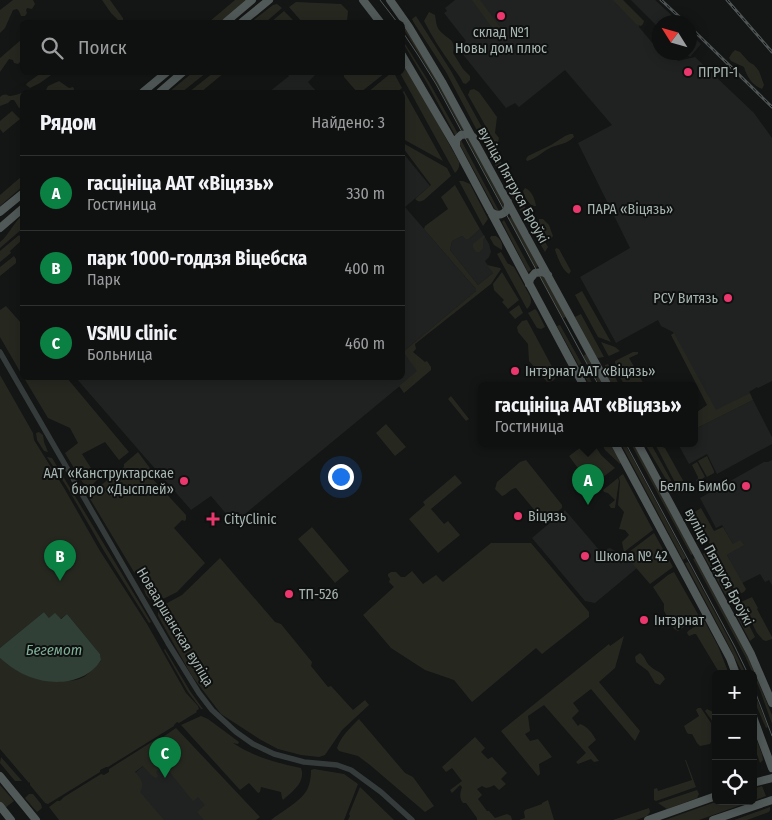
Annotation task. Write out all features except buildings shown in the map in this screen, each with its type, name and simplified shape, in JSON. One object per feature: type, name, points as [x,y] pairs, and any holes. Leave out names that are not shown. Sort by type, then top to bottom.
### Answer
[{"type":"main road","points":[[229,20],[252,0]]},
{"type":"main road","points":[[244,20],[269,0]]},
{"type":"main road","points":[[363,0],[378,20]]},
{"type":"main road","name":"вуліца Пятруся Броўкі","points":[[390,0],[404,20]]},
{"type":"main road","name":"вуліца Пятруся Броўкі","points":[[405,21],[473,137],[606,382]]},
{"type":"main road","points":[[405,60],[456,147],[582,382]]},
{"type":"main road","points":[[145,90],[163,75]]},
{"type":"main road","points":[[162,90],[180,75]]},
{"type":"main road","points":[[456,147],[456,140],[461,135],[466,134],[473,137]]},
{"type":"main road","points":[[0,212],[20,196]]},
{"type":"main road","points":[[491,212],[496,215],[504,214],[507,210],[508,202]]},
{"type":"main road","points":[[0,228],[20,211]]},
{"type":"main road","points":[[529,284],[531,276],[535,273],[543,272],[548,275]]},
{"type":"main road","points":[[617,447],[711,623],[734,670]]},
{"type":"main road","name":"вуліца Пятруся Броўкі","points":[[640,447],[748,647],[772,703]]},
{"type":"main road","points":[[757,729],[772,768]]},
{"type":"main road","points":[[0,776],[36,820]]},
{"type":"main road","points":[[757,782],[772,778]]},
{"type":"main road","points":[[648,820],[712,797]]},
{"type":"main road","points":[[713,820],[772,800]]},
{"type":"main road","points":[[0,806],[11,820]]},
{"type":"street","name":"Новааршанская вуліца","points":[[0,352],[164,636],[199,693],[212,710],[236,732],[253,744],[274,754],[304,762],[337,765],[351,770],[412,820]]},
{"type":"shaded area","points":[[13,0],[33,0],[35,4],[32,9],[27,8],[25,16],[21,16],[17,9],[13,10],[5,28],[0,33],[0,10]]},
{"type":"shaded area","points":[[102,0],[110,0],[123,20],[118,20]]},
{"type":"shaded area","points":[[235,0],[249,0],[224,20],[211,20]]},
{"type":"shaded area","points":[[455,0],[620,0],[640,23],[639,27],[652,42],[652,60],[678,61],[697,59],[754,113],[772,138],[772,381],[757,387],[750,393],[716,411],[673,332],[661,326],[658,320],[616,343],[580,277],[630,248],[578,143],[612,125],[565,70],[519,107],[515,103],[506,108],[461,52],[466,48],[463,44],[466,41],[444,13],[447,11],[445,8]]},
{"type":"shaded area","points":[[472,0],[480,0],[508,39],[504,41],[499,37]]},
{"type":"shaded area","points":[[613,0],[623,0],[644,21],[643,24],[641,26],[636,24]]},
{"type":"shaded area","points":[[631,0],[655,0],[671,15],[652,15],[652,21]]},
{"type":"shaded area","points":[[296,2],[341,4],[348,11],[347,20],[300,20],[289,7]]},
{"type":"shaded area","points":[[277,4],[282,8],[268,20],[254,20]]},
{"type":"shaded area","points":[[284,11],[293,20],[273,20]]},
{"type":"shaded area","points":[[429,12],[435,15],[439,29],[451,40],[454,48],[453,53],[470,76],[470,80],[466,84],[463,83],[430,33],[424,21]]},
{"type":"shaded area","points":[[416,16],[451,71],[507,173],[502,175],[499,172],[446,72],[414,23],[412,19]]},
{"type":"shaded area","points":[[405,28],[436,78],[465,132],[463,132],[405,31]]},
{"type":"shaded area","points":[[697,40],[701,44],[697,49]]},
{"type":"shaded area","points":[[20,41],[20,62],[18,64],[9,59],[0,72],[0,58]]},
{"type":"shaded area","points":[[405,44],[458,134],[456,137]]},
{"type":"shaded area","points":[[735,50],[740,52],[759,71],[764,85],[762,89],[750,80],[744,67],[731,61],[729,58]]},
{"type":"shaded area","points":[[405,65],[459,162],[455,173],[401,75],[405,75]]},
{"type":"shaded area","points":[[38,75],[51,75],[30,88],[26,85]]},
{"type":"shaded area","points":[[190,75],[203,75],[185,90],[171,90]]},
{"type":"shaded area","points":[[210,75],[222,75],[203,90],[192,90]]},
{"type":"shaded area","points":[[315,75],[308,82],[315,90],[272,90],[289,76]]},
{"type":"shaded area","points":[[344,75],[382,75],[364,90],[355,90]]},
{"type":"shaded area","points":[[389,75],[395,75],[402,88],[400,90],[370,90]]},
{"type":"shaded area","points":[[59,81],[74,89],[46,90],[48,86]]},
{"type":"shaded area","points":[[474,89],[479,92],[497,117],[495,133],[499,138],[498,142],[494,141],[468,95],[470,90]]},
{"type":"shaded area","points":[[405,93],[443,161],[405,140]]},
{"type":"shaded area","points":[[20,94],[20,108],[14,100],[0,106],[0,97],[3,95],[12,96]]},
{"type":"shaded area","points":[[12,111],[20,119],[3,133],[0,129],[0,121]]},
{"type":"shaded area","points":[[573,134],[574,137],[569,141],[552,147],[527,161],[528,156]]},
{"type":"shaded area","points":[[466,138],[470,139],[505,204],[504,208]]},
{"type":"shaded area","points":[[461,140],[499,211],[495,209],[459,143]]},
{"type":"shaded area","points":[[405,144],[447,168],[451,176],[424,200],[418,201],[415,199],[431,185],[405,151]]},
{"type":"shaded area","points":[[405,155],[430,186],[405,207]]},
{"type":"shaded area","points":[[20,178],[20,189],[0,206],[0,195]]},
{"type":"shaded area","points":[[509,179],[548,247],[545,252],[508,189]]},
{"type":"shaded area","points":[[459,181],[470,184],[488,219],[483,226]]},
{"type":"shaded area","points":[[455,185],[480,229],[469,239],[462,236],[452,241],[450,250],[478,285],[493,273],[487,265],[501,269],[491,284],[415,344],[416,349],[413,352],[425,362],[427,361],[431,370],[404,393],[399,386],[417,371],[405,355],[405,350],[476,291],[424,229],[425,226],[448,209],[441,197]]},
{"type":"shaded area","points":[[525,188],[530,191],[536,206],[527,200],[523,191]]},
{"type":"shaded area","points":[[405,207],[476,289],[476,291],[405,350]]},
{"type":"shaded area","points":[[512,217],[538,266],[536,268],[508,218]]},
{"type":"shaded area","points":[[20,218],[20,231],[0,248],[0,242]]},
{"type":"shaded area","points":[[539,219],[543,219],[549,225],[553,236],[551,239],[548,238],[539,223]]},
{"type":"shaded area","points":[[504,220],[531,270],[528,272],[502,222]]},
{"type":"shaded area","points":[[480,229],[489,244],[491,252],[485,261],[493,273],[478,285],[450,250],[452,241],[462,236],[469,239]]},
{"type":"shaded area","points":[[484,235],[483,248],[476,252],[473,244]]},
{"type":"shaded area","points":[[20,236],[20,242],[0,262],[0,251]]},
{"type":"shaded area","points":[[491,236],[496,236],[499,239],[502,244],[502,250],[494,245],[490,238]]},
{"type":"shaded area","points":[[556,248],[559,249],[571,271],[569,274],[560,264]]},
{"type":"shaded area","points":[[501,252],[508,264],[514,267],[530,296],[531,303],[527,309],[497,254]]},
{"type":"shaded area","points":[[14,256],[16,263],[0,276],[0,267]]},
{"type":"shaded area","points":[[502,272],[519,300],[508,309],[502,302],[504,300],[494,290],[493,284]]},
{"type":"shaded area","points":[[540,276],[544,276],[566,317],[563,318]]},
{"type":"shaded area","points":[[582,291],[611,342],[598,337],[575,295]]},
{"type":"shaded area","points":[[519,305],[523,313],[515,319],[509,312]]},
{"type":"shaded area","points":[[6,306],[20,322],[20,372],[0,337],[0,310]]},
{"type":"shaded area","points":[[535,309],[545,327],[541,329],[537,328],[528,313]]},
{"type":"shaded area","points":[[581,314],[604,357],[598,358],[596,356],[575,317]]},
{"type":"shaded area","points":[[527,320],[557,376],[553,381],[547,382],[529,361],[528,344],[518,332],[517,327],[522,321]]},
{"type":"shaded area","points":[[560,325],[592,382],[588,382],[557,326]]},
{"type":"shaded area","points":[[674,333],[716,410],[750,393],[753,400],[698,428],[698,411],[707,405],[698,388],[698,382],[695,382],[671,335]]},
{"type":"shaded area","points":[[601,342],[615,347],[620,351],[609,356]]},
{"type":"shaded area","points":[[633,352],[638,352],[638,354],[629,358],[643,382],[623,382],[616,370],[615,361]]},
{"type":"shaded area","points":[[586,354],[602,382],[598,382],[583,356]]},
{"type":"shaded area","points":[[405,355],[418,371],[234,523],[211,496],[191,510],[78,380],[405,380]]},
{"type":"shaded area","points":[[608,364],[618,382],[611,382],[605,371],[605,365]]},
{"type":"shaded area","points":[[0,375],[33,433],[34,440],[100,551],[147,624],[186,693],[199,709],[48,804],[45,803],[30,785],[30,782],[0,749],[0,658],[22,673],[38,679],[56,681],[72,681],[82,678],[101,661],[100,654],[67,614],[60,619],[49,618],[44,612],[0,648]]},
{"type":"shaded area","points":[[25,380],[69,380],[129,452],[119,460],[105,442],[82,454],[98,479],[90,487],[83,483],[65,453],[78,443],[70,428],[48,418]]},
{"type":"shaded area","points":[[451,396],[469,419],[466,421],[448,399]]},
{"type":"shaded area","points":[[753,400],[772,437],[772,444],[717,474],[707,454],[689,464],[680,447],[698,447],[698,428]]},
{"type":"shaded area","points":[[386,424],[406,447],[395,456],[376,433]]},
{"type":"shaded area","points":[[39,432],[43,435],[48,452],[44,451],[37,440],[36,433]]},
{"type":"shaded area","points":[[581,447],[596,447],[601,455],[615,468],[591,486],[569,456]]},
{"type":"shaded area","points":[[604,447],[612,447],[621,463],[620,464]]},
{"type":"shaded area","points":[[623,447],[627,447],[686,558],[683,560]]},
{"type":"shaded area","points":[[633,447],[636,447],[693,554],[691,555]]},
{"type":"shaded area","points":[[647,447],[653,447],[677,491],[670,486]]},
{"type":"shaded area","points":[[657,447],[665,448],[685,484],[688,483],[686,489],[680,492]]},
{"type":"shaded area","points":[[138,452],[152,471],[149,475],[186,515],[185,521],[182,520],[174,528],[205,563],[177,592],[157,602],[151,600],[146,594],[140,573],[136,574],[134,572],[89,497],[91,493],[124,467],[124,464]]},
{"type":"shaded area","points":[[707,456],[714,473],[707,477],[698,461]]},
{"type":"shaded area","points":[[47,457],[52,458],[151,622],[149,623]]},
{"type":"shaded area","points":[[526,460],[562,505],[562,508],[547,520],[541,518],[516,488],[502,496],[495,489],[497,482],[520,462]]},
{"type":"shaded area","points":[[772,460],[772,585],[769,580],[765,582],[760,574],[742,583],[727,555],[743,545],[733,544],[722,525],[716,528],[700,498],[764,462]]},
{"type":"shaded area","points":[[697,462],[705,477],[697,482],[698,477],[692,465]]},
{"type":"shaded area","points":[[623,474],[653,530],[624,552],[622,542],[629,535],[625,530],[619,529],[624,512],[618,505],[619,477]]},
{"type":"shaded area","points":[[455,475],[462,483],[431,509],[444,524],[448,521],[460,535],[438,553],[409,519],[425,505],[423,502]]},
{"type":"shaded area","points":[[618,478],[615,508],[611,508],[609,505],[615,500],[603,490]]},
{"type":"shaded area","points":[[701,508],[714,531],[723,527],[733,544],[740,540],[744,545],[727,555],[746,589],[744,592],[737,595],[693,513]]},
{"type":"shaded area","name":"Школа № 42","points":[[565,510],[600,551],[610,548],[630,560],[637,568],[595,603],[585,601],[532,538]]},
{"type":"shaded area","points":[[312,527],[349,571],[335,583],[298,539]]},
{"type":"shaded area","points":[[654,533],[673,567],[650,584],[625,555]]},
{"type":"shaded area","points":[[491,543],[531,543],[589,612],[589,617],[542,654],[536,648],[472,702],[454,680],[425,670],[391,648],[363,615],[394,587],[389,582],[388,574],[391,572],[396,572],[401,577],[405,577],[412,571],[423,584],[436,575],[443,582]]},
{"type":"shaded area","points":[[709,550],[735,597],[729,597],[725,594],[703,554]]},
{"type":"shaded area","points":[[220,558],[275,622],[281,624],[312,662],[311,666],[328,687],[331,686],[353,710],[365,700],[369,705],[342,730],[325,755],[319,757],[301,755],[278,749],[221,714],[192,676],[158,616],[158,608],[182,595]]},
{"type":"shaded area","points":[[695,558],[753,670],[751,670],[693,559]]},
{"type":"shaded area","points":[[688,562],[744,670],[741,670],[685,563]]},
{"type":"shaded area","points":[[674,572],[699,616],[678,631],[674,629],[664,611],[664,604],[653,587]]},
{"type":"shaded area","points":[[752,597],[772,639],[763,640],[757,633],[741,602]]},
{"type":"shaded area","points":[[739,605],[755,637],[750,641],[735,613]]},
{"type":"shaded area","points":[[705,622],[718,646],[727,670],[718,670],[696,634],[689,636],[688,631]]},
{"type":"shaded area","points":[[624,636],[615,668],[599,682],[640,731],[635,741],[591,689],[573,703],[579,711],[572,718],[578,726],[580,724],[590,730],[596,740],[588,747],[599,761],[594,762],[591,759],[578,764],[576,762],[586,753],[544,705],[528,716],[530,731],[525,734],[530,741],[538,739],[552,757],[539,764],[540,774],[538,776],[501,731],[609,644],[610,646]]},
{"type":"shaded area","points":[[165,649],[190,691],[203,709],[188,692]]},
{"type":"shaded area","points":[[640,653],[652,668],[664,676],[665,679],[660,685],[655,683],[648,671],[636,662],[635,657]]},
{"type":"shaded area","points":[[757,679],[772,715],[772,724]]},
{"type":"shaded area","points":[[757,700],[768,727],[766,728],[757,707]]},
{"type":"shaded area","points":[[701,708],[711,723],[711,742],[710,744],[700,746],[692,734],[687,733],[684,726],[699,716],[696,710]]},
{"type":"shaded area","points":[[707,709],[712,712],[712,721],[705,711]]},
{"type":"shaded area","points":[[201,716],[239,742],[238,744],[233,743],[241,748],[266,759],[301,768],[302,778],[298,786],[283,800],[281,792],[261,787],[258,793],[249,783],[240,790],[181,725]]},
{"type":"shaded area","points":[[359,719],[405,773],[413,777],[434,806],[425,812],[358,756],[339,751],[337,748],[346,732]]},
{"type":"shaded area","points":[[176,728],[260,817],[256,820],[204,820],[197,812],[205,805],[198,797],[193,801],[164,765],[156,772],[158,776],[156,778],[143,766],[135,772],[142,782],[140,792],[164,820],[59,820],[49,807],[101,774],[104,775],[109,772],[109,769]]},
{"type":"shaded area","points":[[475,737],[485,748],[481,752],[488,759],[492,757],[507,773],[501,779],[506,784],[499,790],[494,785],[488,788],[482,786],[477,789],[482,795],[478,799],[495,818],[507,814],[511,816],[512,820],[477,820],[466,803],[462,801],[460,795],[462,787],[460,785],[452,793],[450,790],[462,781],[452,768],[446,772],[442,767]]},
{"type":"shaded area","points":[[757,741],[763,760],[760,763],[757,754]]},
{"type":"shaded area","points":[[172,742],[237,820],[155,820],[123,783]]},
{"type":"shaded area","points":[[1,757],[22,781],[15,781],[0,763]]},
{"type":"shaded area","points":[[685,760],[696,787],[656,801],[654,800],[654,789],[657,788],[658,791],[692,780]]},
{"type":"shaded area","points":[[311,770],[344,774],[358,784],[344,820],[271,820],[304,794],[309,785]]},
{"type":"shaded area","points":[[0,785],[14,801],[5,808],[0,802]]},
{"type":"shaded area","points":[[762,786],[766,796],[757,799],[757,788]]},
{"type":"shaded area","points":[[360,787],[394,820],[348,820]]},
{"type":"shaded area","points":[[697,790],[699,794],[697,798],[667,809],[658,803]]},
{"type":"shaded area","points":[[29,794],[33,794],[41,804],[42,808],[37,812],[25,798]]},
{"type":"shaded area","points":[[548,800],[554,820],[519,820],[525,818],[525,810]]},
{"type":"shaded area","points":[[712,803],[712,805],[741,805],[699,820],[665,820]]},
{"type":"shaded area","points":[[770,807],[769,812],[747,820],[734,820]]},
{"type":"shaded area","points":[[649,808],[650,812],[647,816],[636,820],[613,820]]},
{"type":"water","name":"Бегемот","points":[[44,612],[49,618],[55,613],[61,619],[67,614],[100,654],[101,660],[95,668],[87,674],[69,681],[49,682],[30,677],[0,658],[0,648]]},
{"type":"tram line","points":[[380,0],[395,20]]},
{"type":"tram line","points":[[405,36],[436,84],[597,382]]},
{"type":"tram line","points":[[628,447],[746,670]]},
{"type":"tram line","points":[[757,697],[772,736]]},
{"type":"railway","points":[[661,0],[677,15]]},
{"type":"railway","points":[[727,0],[772,52]]},
{"type":"railway","points":[[697,34],[772,107]]},
{"type":"place","name":"склад №1 Новы дом плюс","points":[[501,16]]},
{"type":"place","name":"ПГРП-1","points":[[688,72]]},
{"type":"place","name":"ПАРА «Віцязь»","points":[[577,209]]},
{"type":"place","name":"РСУ Витязь","points":[[728,298]]},
{"type":"place","name":"Інтэрнат ААТ «Віцязь»","points":[[515,371]]},
{"type":"place","name":"ААТ «Канструктарскае бюро «Дысплей»","points":[[184,481]]},
{"type":"place","name":"Белль Бимбо","points":[[746,486]]},
{"type":"place","name":"гасцініца ААТ «Віцязь»","points":[[588,505]]},
{"type":"place","name":"Віцязь","points":[[518,516]]},
{"type":"place","name":"CityClinic","points":[[213,519]]},
{"type":"place","name":"Школа № 42","points":[[585,556]]},
{"type":"place","name":"парк 1000-годдзя Віцебска","points":[[60,581]]},
{"type":"place","name":"ТП-526","points":[[289,594]]},
{"type":"place","name":"Інтэрнат","points":[[644,620]]},
{"type":"place","name":"VSMU clinic","points":[[165,778]]}]
